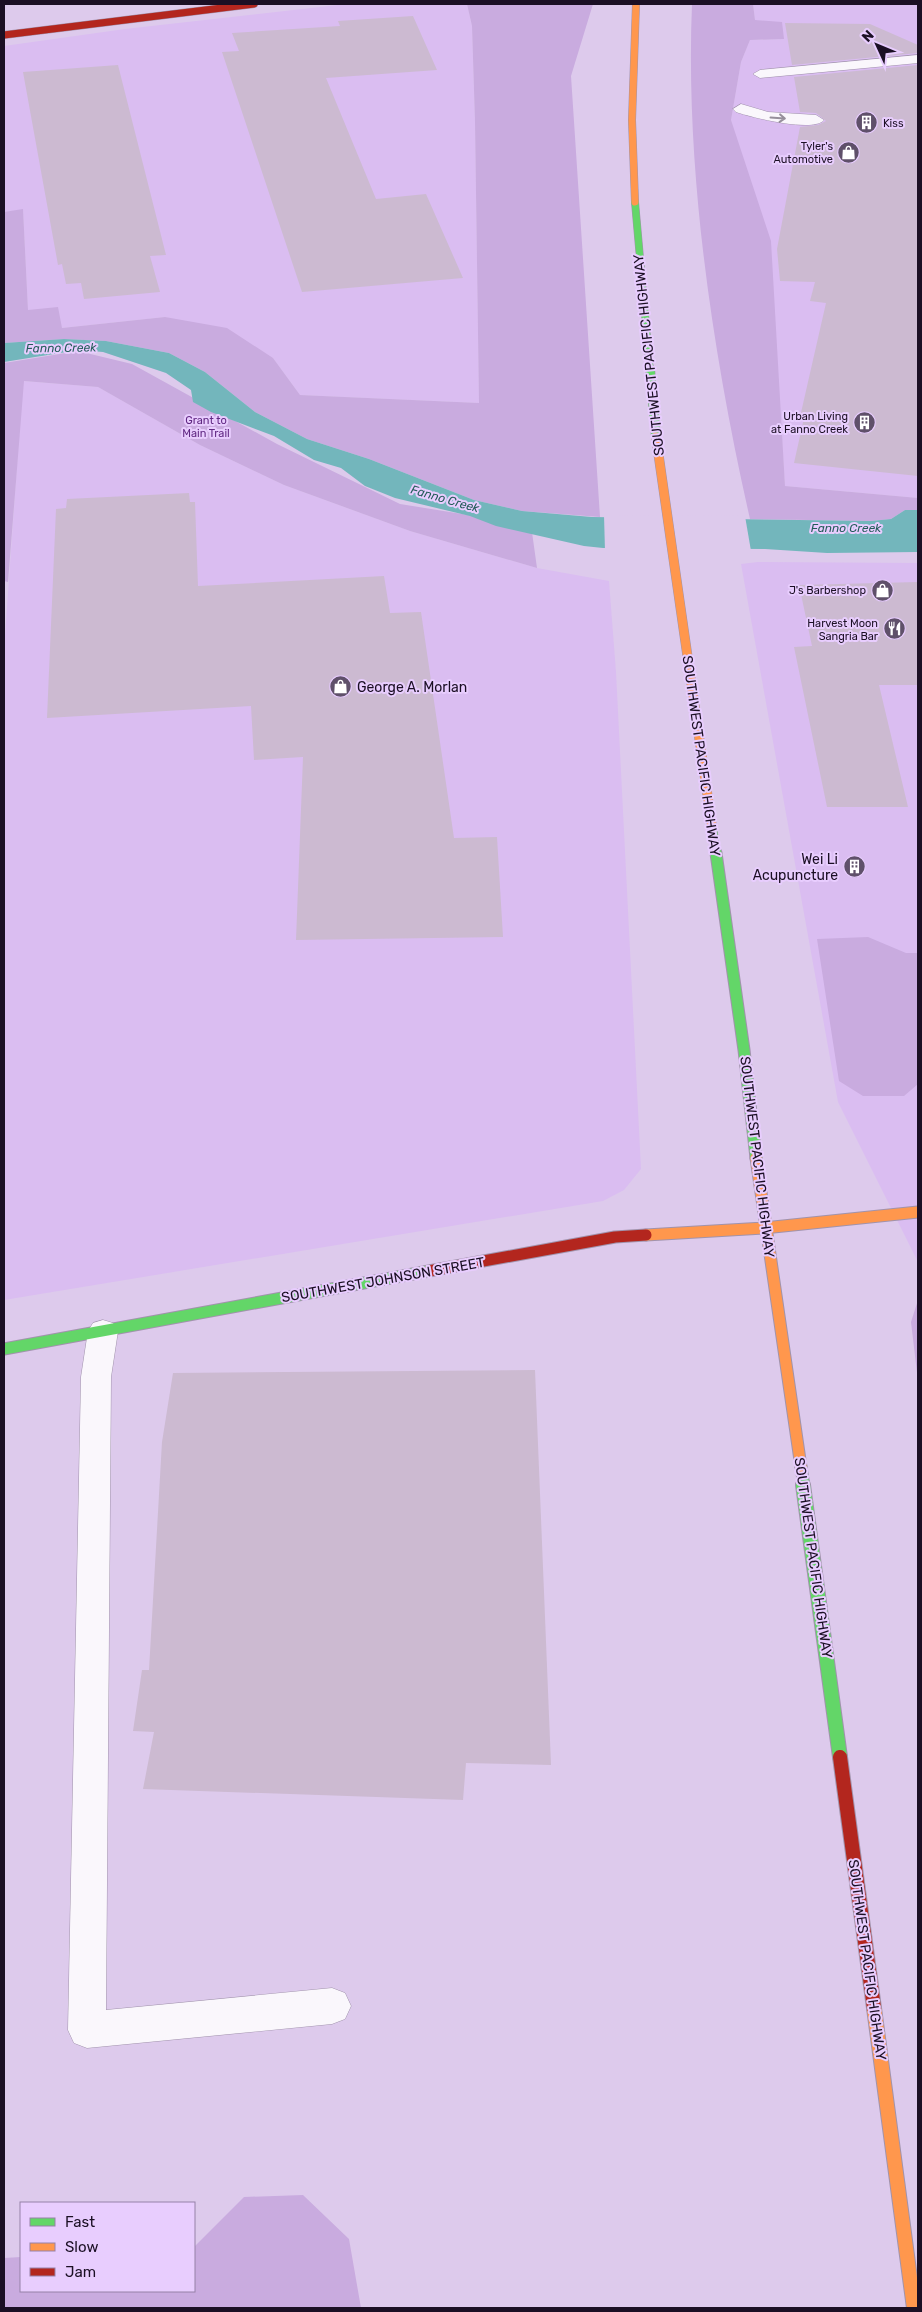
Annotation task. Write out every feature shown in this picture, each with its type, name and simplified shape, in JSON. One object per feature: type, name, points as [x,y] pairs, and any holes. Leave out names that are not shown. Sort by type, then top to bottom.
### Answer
[{"type":"main road","points":[[4,34],[254,4]]},
{"type":"main road","name":"SOUTHWEST PACIFIC HIGHWAY","points":[[636,4],[632,120],[634,190],[646,350],[657,450],[678,605],[740,1021],[755,1132],[764,1228],[783,1338],[914,2308]]},
{"type":"main road","name":"SOUTHWEST JOHNSON STREET","points":[[4,1349],[615,1237],[764,1228],[918,1212]]},
{"type":"street","points":[[760,74],[918,60]]},
{"type":"street","points":[[741,109],[767,117],[816,120]]},
{"type":"street","points":[[103,1331],[96,1377],[87,2030],[332,2006]]},
{"type":"shaded area","points":[[346,4],[467,4],[472,26],[475,122],[479,403],[300,395],[273,358],[165,317],[62,328],[28,310],[23,210],[4,212],[4,46],[125,29]]},
{"type":"shaded area","points":[[753,4],[918,4],[918,498],[785,486],[773,304],[731,120],[741,62],[750,40],[784,39],[755,20]]},
{"type":"shaded area","points":[[23,381],[98,387],[200,445],[284,485],[410,531],[537,568],[609,581],[616,672],[641,1169],[624,1190],[603,1201],[4,1300],[4,650]]},
{"type":"shaded area","points":[[758,562],[918,563],[918,1262],[838,1102],[741,564]]},
{"type":"green space","points":[[467,4],[593,4],[571,76],[600,517],[522,511],[474,500],[369,459],[307,439],[255,412],[205,372],[169,353],[106,341],[64,339],[4,343],[4,212],[23,209],[28,310],[58,307],[62,328],[165,317],[227,328],[273,358],[300,395],[479,403],[475,122],[472,26]]},
{"type":"green space","points":[[692,4],[753,4],[755,20],[782,22],[784,39],[750,40],[741,62],[731,120],[771,241],[785,486],[918,498],[918,510],[905,510],[891,519],[871,521],[750,519],[724,393],[704,263],[693,132]]},
{"type":"green space","name":"Grant to Main Trail","points":[[78,351],[132,364],[277,444],[400,504],[531,525],[537,568],[410,531],[284,485],[200,445],[98,387],[24,381],[8,582],[4,581],[4,363]]},
{"type":"green space","points":[[868,937],[906,953],[918,953],[918,1084],[904,1096],[863,1096],[839,1081],[817,939]]},
{"type":"green space","points":[[918,1300],[918,1381],[911,1322]]},
{"type":"green space","points":[[303,2195],[349,2239],[361,2308],[4,2308],[4,2258],[20,2257],[20,2292],[195,2292],[195,2246],[244,2197]]},
{"type":"water","name":"Fanno Creek","points":[[64,339],[106,341],[169,353],[205,372],[255,412],[307,439],[369,459],[474,500],[522,511],[592,517],[871,521],[891,519],[905,510],[918,510],[918,552],[827,553],[765,549],[603,548],[584,546],[496,526],[470,516],[395,498],[365,486],[341,468],[314,460],[274,436],[211,412],[193,402],[191,390],[166,373],[103,352],[79,350],[4,362],[4,343]]},
{"type":"pier","points":[[604,515],[745,516],[751,551],[605,551]]},
{"type":"building","points":[[413,16],[437,70],[326,78],[376,199],[426,194],[463,278],[302,292],[222,52],[239,51],[232,33],[340,26],[338,21]]},
{"type":"building","points":[[785,23],[870,24],[918,45],[918,53],[792,65]]},
{"type":"building","points":[[118,65],[166,255],[150,256],[160,292],[84,299],[81,283],[66,284],[62,264],[58,265],[23,72]]},
{"type":"building","points":[[918,65],[918,476],[794,463],[804,418],[800,417],[826,303],[810,301],[815,282],[780,281],[777,249],[800,127],[818,125],[826,121],[816,113],[800,112],[794,77]]},
{"type":"building","points":[[189,493],[190,502],[195,502],[198,586],[384,576],[390,613],[421,612],[454,838],[497,837],[503,937],[296,940],[303,757],[254,760],[251,706],[47,718],[56,509],[66,508],[67,499]]},
{"type":"building","points":[[918,582],[918,685],[879,685],[908,807],[827,807],[794,647],[812,646],[799,585]]},
{"type":"building","points":[[535,1370],[551,1765],[466,1763],[463,1800],[143,1789],[154,1732],[133,1731],[142,1670],[149,1670],[162,1442],[173,1373]]},
{"type":"traffic: fast","points":[[635,202],[656,437]]},
{"type":"traffic: fast","points":[[712,827],[744,1050],[756,1158]]},
{"type":"traffic: fast","points":[[4,1349],[429,1271]]},
{"type":"traffic: fast","points":[[801,1467],[840,1757]]},
{"type":"traffic: slow","points":[[635,202],[632,120],[636,4]]},
{"type":"traffic: slow","points":[[656,437],[712,827]]},
{"type":"traffic: slow","points":[[756,1158],[801,1467]]},
{"type":"traffic: slow","points":[[646,1235],[764,1228],[918,1212]]},
{"type":"traffic: slow","points":[[874,2008],[914,2308]]},
{"type":"traffic: jam","points":[[4,35],[254,4]]},
{"type":"traffic: jam","points":[[429,1271],[615,1237],[646,1235]]},
{"type":"traffic: jam","points":[[840,1757],[874,2008]]},
{"type":"place","name":"Kiss","points":[[867,123]]},
{"type":"place","name":"Tyler's Automotive","points":[[849,152]]},
{"type":"place","name":"Urban Living at Fanno Creek","points":[[864,422]]},
{"type":"place","name":"J's Barbershop","points":[[882,590]]},
{"type":"place","name":"Harvest Moon Sangria Bar","points":[[894,629]]},
{"type":"place","name":"George A. Morlan","points":[[341,687]]},
{"type":"place","name":"Wei Li Acupuncture","points":[[854,867]]}]
